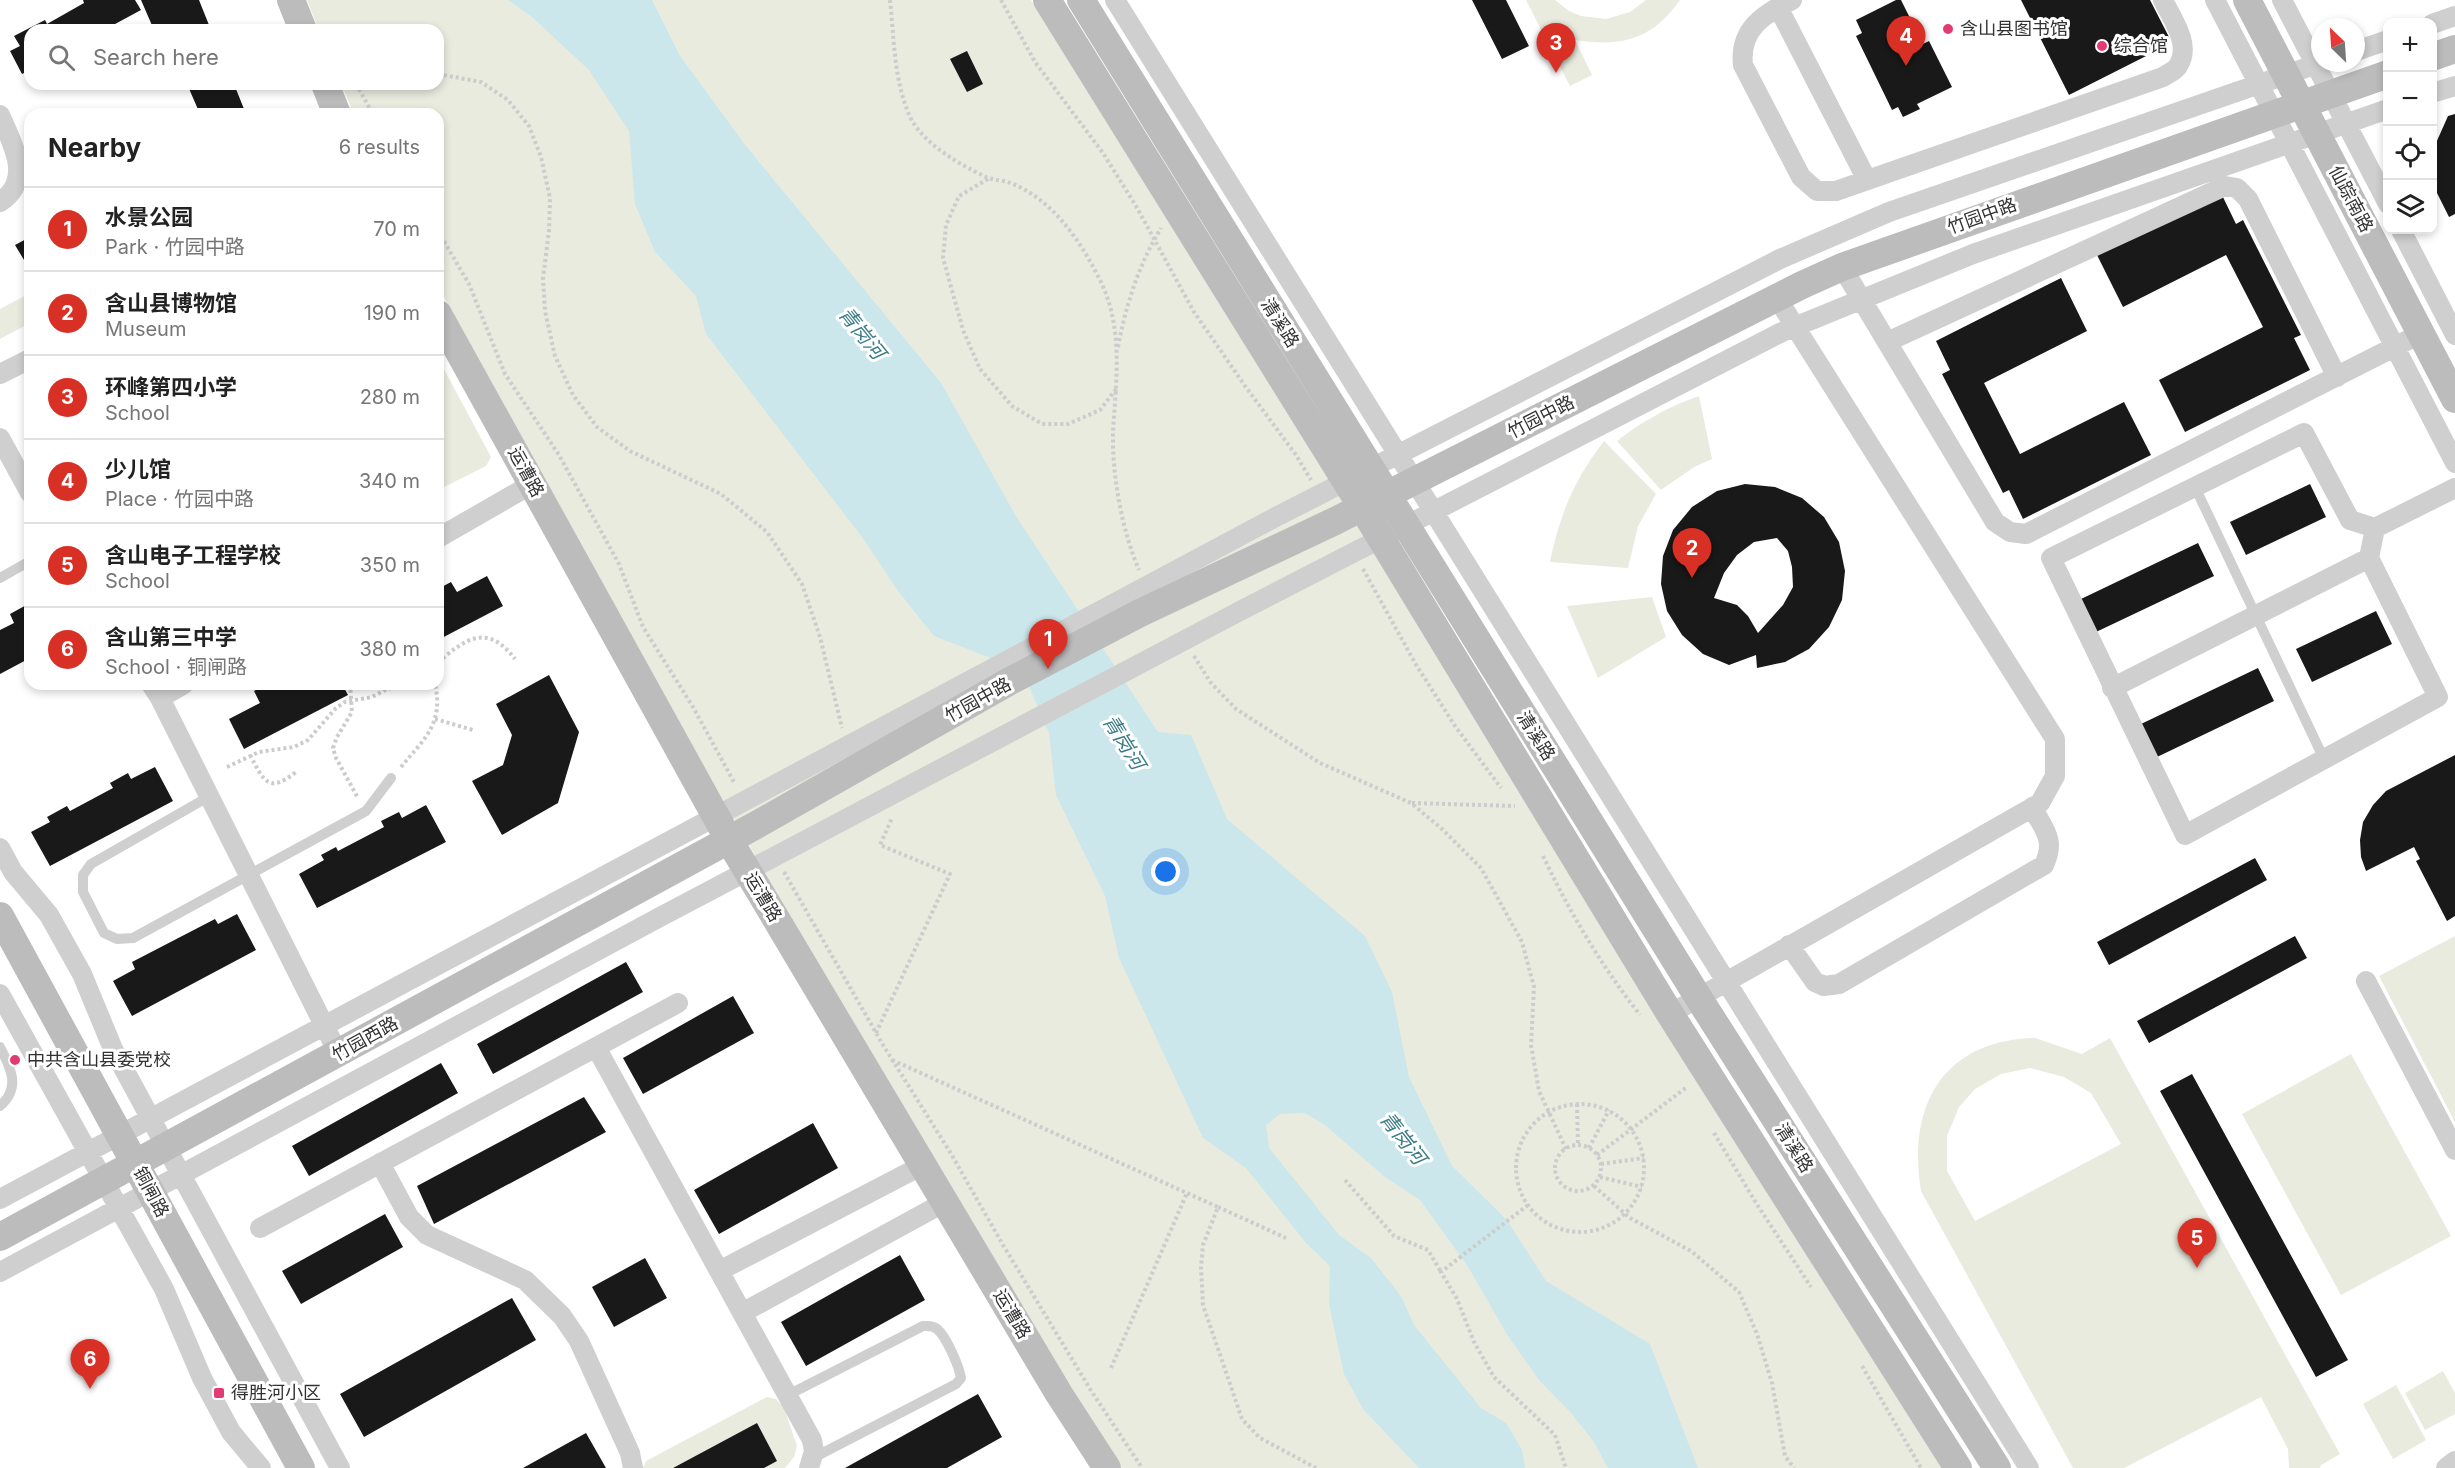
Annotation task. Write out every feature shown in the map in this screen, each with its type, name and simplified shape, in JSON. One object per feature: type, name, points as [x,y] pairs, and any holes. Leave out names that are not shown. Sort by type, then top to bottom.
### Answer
[{"type":"main road","points":[[291,0],[301,24]]},
{"type":"main road","name":"清溪路","points":[[1047,0],[1175,206],[1358,475]]},
{"type":"main road","name":"清溪路","points":[[1081,0],[1374,501],[1406,525],[1698,997],[1997,1468]]},
{"type":"main road","name":"仙踪南路","points":[[2247,0],[2455,399]]},
{"type":"main road","points":[[1083,58],[1108,43]]},
{"type":"main road","points":[[2437,56],[2455,49]]},
{"type":"main road","name":"竹园中路","points":[[723,828],[1010,681],[1143,600],[1374,501],[1842,267],[2383,76]]},
{"type":"main road","points":[[327,90],[335,108]]},
{"type":"main road","name":"运漕路","points":[[444,325],[747,871],[1059,1394],[1107,1468]]},
{"type":"main road","name":"清溪路","points":[[1374,501],[1380,539],[1529,807],[1693,1079],[1958,1468]]},
{"type":"main road","name":"竹园西路","points":[[0,1237],[338,1053],[723,828]]},
{"type":"main road","name":"铜闸路","points":[[0,916],[301,1468]]},
{"type":"main road","points":[[1937,1434],[1965,1417]]},
{"type":"street","points":[[1115,0],[2029,1468]]},
{"type":"street","points":[[1867,180],[1785,3],[1758,21],[1747,35],[1742,50],[1743,65],[1801,177],[1817,191],[1836,191],[2163,77],[2178,67],[2183,53],[2181,36],[2163,0]]},
{"type":"street","points":[[2215,0],[2455,463]]},
{"type":"street","points":[[2282,0],[2311,52]]},
{"type":"street","points":[[2437,23],[2455,16]]},
{"type":"street","points":[[2365,48],[2383,42]]},
{"type":"street","points":[[0,1199],[325,1026],[723,828],[847,746],[1143,600],[1320,495],[1791,254],[1889,212],[2311,66]]},
{"type":"street","points":[[2321,72],[2383,194]]},
{"type":"street","points":[[2437,92],[2455,86]]},
{"type":"street","points":[[0,1272],[747,871],[1183,641],[1795,326],[1973,254],[2383,111]]},
{"type":"street","points":[[0,115],[18,159],[19,178],[9,196],[0,202]]},
{"type":"street","points":[[1887,342],[2225,186],[2237,188],[2248,199],[2337,377]]},
{"type":"street","points":[[2403,234],[2455,335]]},
{"type":"street","points":[[1842,267],[1995,522],[2010,532],[2026,534],[2422,333]]},
{"type":"street","points":[[1658,1018],[2040,803],[2055,776],[2055,739],[1777,298]]},
{"type":"street","points":[[0,374],[24,362]]},
{"type":"street","points":[[2375,528],[2369,558],[2438,697],[2185,835],[2050,558],[2304,433],[2350,520],[2375,528],[2455,488]]},
{"type":"street","points":[[0,438],[24,477]]},
{"type":"street","points":[[444,535],[532,484]]},
{"type":"street","points":[[2112,688],[2369,558]]},
{"type":"street","points":[[156,691],[338,1053]]},
{"type":"street","points":[[1789,945],[1815,982],[1824,986],[1839,984],[2044,865],[2050,851],[2049,838],[2032,807]]},
{"type":"street","points":[[0,848],[13,872],[49,915],[82,974],[113,1048],[340,1468]]},
{"type":"street","points":[[2366,981],[2455,1150]]},
{"type":"street","points":[[0,994],[164,1289],[202,1378],[231,1432],[261,1468]]},
{"type":"street","points":[[260,1228],[678,1003]]},
{"type":"street","points":[[596,1047],[813,1440],[811,1463]]},
{"type":"street","points":[[380,1163],[409,1217],[427,1236],[525,1280],[543,1295],[562,1316],[579,1341],[630,1453],[633,1468]]},
{"type":"street","points":[[719,1271],[923,1165]]},
{"type":"street","points":[[742,1313],[945,1202]]},
{"type":"street","points":[[2446,1468],[2455,1461]]},
{"type":"lane","points":[[2195,487],[2324,759]]},
{"type":"lane","points":[[0,578],[24,564]]},
{"type":"lane","points":[[210,796],[90,864],[83,875],[83,892],[104,933],[117,939],[133,938],[366,811],[391,778]]},
{"type":"lane","points":[[0,1047],[12,1070],[13,1078],[10,1094],[0,1106]]},
{"type":"lane","points":[[788,1395],[923,1326],[932,1326],[939,1330],[960,1368],[961,1377],[956,1384],[811,1463]]},
{"type":"path","points":[[890,0],[899,80],[908,114],[926,141],[988,178],[1013,184],[1041,202],[1076,237],[1101,282],[1116,329],[1117,388],[1113,433],[1114,474],[1143,600]]},
{"type":"path","points":[[1001,0],[1035,62],[1103,153],[1136,206],[1194,312],[1296,455],[1320,495]]},
{"type":"path","points":[[444,75],[481,82],[508,100],[529,126],[542,158],[550,198],[549,231],[543,278],[545,311],[555,356],[573,395],[597,427],[630,451],[721,494],[767,532],[802,584],[820,636],[847,746]]},
{"type":"path","points":[[360,90],[370,108]]},
{"type":"path","points":[[988,178],[959,196],[946,225],[943,258],[963,330],[980,369],[1011,406],[1042,424],[1068,424],[1100,410],[1117,388]]},
{"type":"path","points":[[1117,354],[1125,312],[1142,266],[1152,242],[1175,206]]},
{"type":"path","points":[[1353,552],[1415,663],[1455,726],[1503,790]]},
{"type":"path","points":[[444,657],[460,644],[475,637],[505,646],[515,659]]},
{"type":"path","points":[[1183,641],[1211,683],[1236,709],[1320,763],[1411,803],[1442,829],[1481,868],[1522,942],[1534,987],[1531,1045],[1539,1091],[1566,1149]]},
{"type":"path","points":[[351,690],[352,712],[337,736],[333,748],[336,758],[366,811]]},
{"type":"path","points":[[226,767],[250,755],[294,747],[308,740],[336,708],[352,700],[372,697],[385,690]]},
{"type":"path","points":[[391,778],[418,750],[435,719],[436,690]]},
{"type":"path","points":[[435,719],[473,730]]},
{"type":"path","points":[[250,755],[262,778],[268,783],[276,785],[296,772]]},
{"type":"path","points":[[872,1041],[950,874],[880,845],[896,811],[895,793]]},
{"type":"path","points":[[1509,799],[1529,807]]},
{"type":"path","points":[[1411,803],[1529,807]]},
{"type":"path","points":[[1542,854],[1584,935],[1605,968],[1658,1018]]},
{"type":"path","points":[[885,1056],[1286,1238]]},
{"type":"path","points":[[1597,1155],[1693,1079]]},
{"type":"path","points":[[1577,1104],[1578,1145]]},
{"type":"path","points":[[1577,1104],[1595,1105],[1609,1110],[1632,1128],[1642,1147],[1646,1168],[1642,1187],[1630,1209],[1614,1224],[1594,1231],[1574,1232],[1554,1227],[1536,1216],[1524,1200],[1516,1180],[1516,1160],[1522,1140],[1534,1123],[1549,1112],[1577,1104]]},
{"type":"path","points":[[1589,1148],[1609,1110]]},
{"type":"path","points":[[1711,1127],[1727,1157],[1813,1290]]},
{"type":"path","points":[[1578,1145],[1589,1148],[1597,1155],[1601,1164],[1600,1177],[1594,1186],[1580,1192],[1560,1184],[1556,1177],[1555,1163],[1558,1156],[1566,1149],[1578,1145]]},
{"type":"path","points":[[1601,1164],[1644,1158]]},
{"type":"path","points":[[1600,1177],[1642,1187]]},
{"type":"path","points":[[1345,1180],[1395,1236],[1428,1250],[1457,1299],[1474,1342],[1494,1377],[1555,1435],[1566,1468]]},
{"type":"path","points":[[1594,1186],[1625,1214],[1691,1251],[1739,1292],[1757,1334],[1772,1383],[1785,1456],[1794,1468]]},
{"type":"path","points":[[1111,1368],[1187,1193]]},
{"type":"path","points":[[1441,1272],[1528,1205]]},
{"type":"path","points":[[1218,1207],[1203,1245],[1201,1267],[1203,1305],[1242,1419],[1260,1438],[1316,1468]]},
{"type":"path","points":[[1861,1366],[1921,1468]]},
{"type":"shaded area","points":[[307,0],[1031,0],[1945,1468],[1122,1468],[1070,1387],[821,970],[695,751],[444,297],[444,108],[351,108],[344,90],[444,90],[444,24],[317,24]]},
{"type":"shaded area","points":[[1526,0],[1555,0],[1569,11],[1581,16],[1606,19],[1630,12],[1646,0],[1680,0],[1658,24],[1634,38],[1607,42],[1575,40],[1592,75],[1570,86]]},
{"type":"shaded area","points":[[24,296],[24,326],[0,339],[0,309]]},
{"type":"shaded area","points":[[444,369],[491,457],[486,466],[444,487]]},
{"type":"shaded area","points":[[1699,396],[1712,459],[1694,467],[1661,490],[1617,441],[1656,415]]},
{"type":"shaded area","points":[[1604,441],[1656,494],[1638,526],[1628,568],[1550,562],[1558,528],[1576,484]]},
{"type":"shaded area","points":[[1652,597],[1666,637],[1598,678],[1567,606]]},
{"type":"shaded area","points":[[2455,936],[2455,1122],[2379,976]]},
{"type":"shaded area","points":[[2035,1038],[2082,1054],[2110,1038],[2340,1454],[2321,1465],[2320,1468],[2289,1468],[2288,1449],[2261,1397],[2124,1468],[2073,1468],[1921,1191],[1918,1160],[1920,1132],[1927,1106],[1938,1083],[1955,1065],[1976,1051],[2003,1042]],"holes":[[[2030,1068],[2064,1077],[2091,1093],[2121,1144],[1975,1221],[1947,1171],[1947,1136],[1959,1107],[1975,1089],[2001,1074]]]},
{"type":"shaded area","points":[[2351,1054],[2451,1236],[2341,1295],[2242,1114]]},
{"type":"shaded area","points":[[2443,1371],[2455,1393],[2455,1414],[2425,1430],[2405,1393]]},
{"type":"shaded area","points":[[2396,1385],[2426,1440],[2393,1459],[2363,1404]]},
{"type":"shaded area","points":[[767,1397],[776,1399],[784,1408],[797,1446],[794,1457],[785,1468],[764,1468],[777,1461],[757,1423],[673,1468],[643,1468],[646,1461]]},
{"type":"water","name":"青岗河","points":[[508,0],[652,0],[680,56],[746,146],[941,383],[1017,518],[1158,732],[1191,735],[1227,819],[1365,936],[1392,992],[1409,1077],[1452,1166],[1506,1219],[1546,1281],[1650,1344],[1698,1468],[1608,1468],[1594,1442],[1572,1414],[1539,1380],[1508,1336],[1467,1265],[1420,1200],[1385,1177],[1325,1125],[1305,1113],[1280,1114],[1266,1125],[1269,1148],[1339,1235],[1371,1258],[1401,1296],[1414,1325],[1481,1408],[1506,1423],[1522,1450],[1525,1468],[1419,1468],[1363,1409],[1344,1374],[1329,1304],[1330,1266],[1306,1243],[1246,1168],[1203,1138],[1119,958],[1105,896],[1056,795],[1049,733],[1022,670],[934,636],[898,591],[862,537],[706,334],[696,296],[655,252],[635,204],[629,131],[589,70],[532,17]]},
{"type":"building","points":[[83,0],[135,0],[141,10],[115,24],[47,24],[84,3]]},
{"type":"building","points":[[141,0],[199,0],[209,24],[151,24]]},
{"type":"building","points":[[1472,0],[1506,0],[1529,46],[1502,59]]},
{"type":"building","points":[[1896,0],[1901,0],[1923,44],[1929,41],[1952,87],[1917,104],[1920,109],[1903,117],[1898,107],[1892,110],[1856,36],[1862,33],[1856,20]]},
{"type":"building","name":"综合馆","points":[[2021,0],[2150,0],[2170,39],[2160,43],[2162,48],[2069,95]]},
{"type":"building","points":[[24,31],[24,73],[22,74],[10,51],[20,46],[14,36]]},
{"type":"building","points":[[967,51],[983,84],[967,92],[950,59]]},
{"type":"building","points":[[190,90],[236,90],[244,108],[197,108]]},
{"type":"building","points":[[2455,114],[2455,214],[2449,217],[2437,193],[2437,141],[2448,116]]},
{"type":"building","points":[[2221,193],[2236,224],[2243,220],[2301,335],[2294,338],[2310,370],[2185,432],[2159,380],[2263,327],[2226,255],[2123,307],[2097,255]]},
{"type":"building","points":[[24,240],[24,260],[15,245]]},
{"type":"building","points":[[2061,278],[2087,331],[1984,383],[2020,454],[2124,402],[2151,455],[2023,519],[2009,490],[2003,493],[1942,374],[1950,370],[1936,341]]},
{"type":"building","points":[[1745,484],[1775,487],[1802,498],[1824,517],[1839,542],[1845,571],[1842,600],[1829,627],[1809,649],[1785,662],[1757,668],[1756,655],[1729,665],[1703,654],[1682,635],[1667,611],[1661,584],[1663,556],[1673,530],[1692,507],[1717,491]],"holes":[[[1777,538],[1788,551],[1793,587],[1783,605],[1758,633],[1748,616],[1737,605],[1714,598],[1724,573],[1737,555],[1754,542]]]},
{"type":"building","points":[[2310,484],[2326,517],[2246,555],[2230,522]]},
{"type":"building","points":[[2198,543],[2214,576],[2096,632],[2081,599]]},
{"type":"building","points":[[487,576],[503,606],[444,637],[444,586],[451,582],[457,592]]},
{"type":"building","points":[[24,606],[24,661],[0,674],[0,630],[14,623],[10,614]]},
{"type":"building","points":[[2376,611],[2392,644],[2312,682],[2296,649]]},
{"type":"building","points":[[2258,668],[2274,701],[2157,757],[2141,724]]},
{"type":"building","points":[[549,675],[579,732],[558,803],[502,835],[472,781],[503,765],[512,735],[496,704]]},
{"type":"building","points":[[345,690],[348,695],[244,749],[229,719],[260,703],[254,691]]},
{"type":"building","points":[[2455,755],[2455,916],[2447,921],[2416,861],[2420,859],[2414,847],[2366,871],[2361,857],[2360,840],[2363,822],[2373,805],[2386,791]]},
{"type":"building","points":[[155,767],[173,801],[50,866],[31,832],[50,822],[47,817],[67,806],[70,811],[113,788],[110,783],[128,773],[131,779]]},
{"type":"building","points":[[426,805],[446,842],[317,908],[299,874],[324,860],[321,855],[336,847],[338,851],[384,827],[381,821],[399,812],[402,818]]},
{"type":"building","points":[[2255,858],[2267,880],[2109,965],[2097,942]]},
{"type":"building","points":[[237,914],[256,950],[132,1016],[113,981],[135,969],[132,962],[215,919],[218,924]]},
{"type":"building","points":[[2295,936],[2307,958],[2149,1043],[2137,1021]]},
{"type":"building","points":[[626,962],[643,992],[493,1074],[477,1044]]},
{"type":"building","points":[[733,996],[754,1033],[643,1094],[623,1058]]},
{"type":"building","points":[[441,1063],[458,1093],[309,1176],[292,1146]]},
{"type":"building","points":[[2192,1074],[2348,1360],[2316,1377],[2160,1091]]},
{"type":"building","points":[[584,1097],[606,1132],[434,1224],[417,1186]]},
{"type":"building","points":[[813,1123],[838,1168],[719,1234],[694,1190]]},
{"type":"building","points":[[385,1214],[403,1247],[301,1304],[282,1271]]},
{"type":"building","points":[[900,1255],[925,1300],[806,1366],[781,1322]]},
{"type":"building","points":[[645,1258],[667,1298],[614,1327],[592,1287]]},
{"type":"building","points":[[512,1298],[536,1340],[364,1437],[340,1394]]},
{"type":"building","points":[[978,1394],[1002,1437],[947,1468],[845,1468]]},
{"type":"building","points":[[757,1423],[777,1461],[764,1468],[673,1468]]},
{"type":"building","points":[[586,1433],[606,1468],[523,1468]]},
{"type":"place","name":"含山县图书馆","points":[[1948,29]]},
{"type":"place","name":"综合馆","points":[[2102,46]]},
{"type":"place","name":"少儿馆","points":[[1906,66]]},
{"type":"place","name":"环峰第四小学","points":[[1556,73]]},
{"type":"place","name":"含山县博物馆","points":[[1692,578]]},
{"type":"place","name":"水景公园","points":[[1048,669]]},
{"type":"place","name":"中共含山县委党校","points":[[15,1060]]},
{"type":"place","name":"含山电子工程学校","points":[[2197,1268]]},
{"type":"place","name":"含山第三中学","points":[[90,1389]]},
{"type":"place","name":"得胜河小区","points":[[219,1393]]}]
